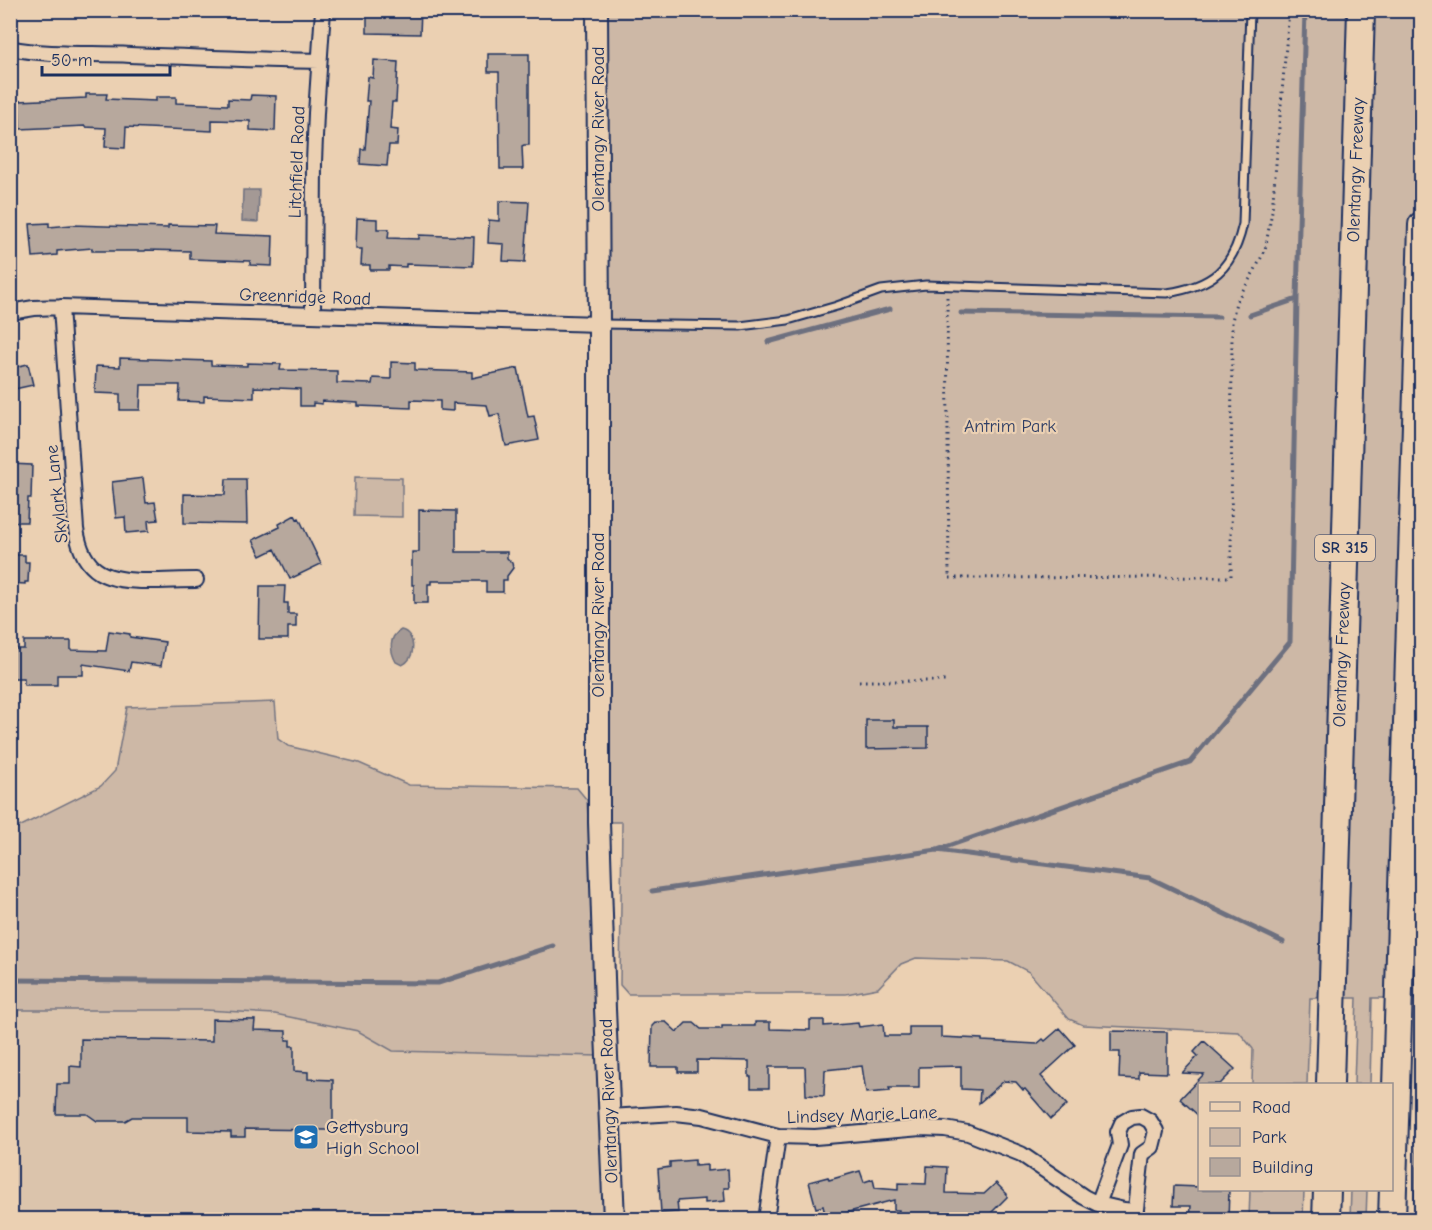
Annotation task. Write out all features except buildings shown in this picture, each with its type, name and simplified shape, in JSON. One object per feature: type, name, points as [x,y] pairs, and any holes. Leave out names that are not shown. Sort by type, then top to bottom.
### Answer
[{"type":"highway","name":"Olentangy Freeway","points":[[1330,1083],[1361,11]]},
{"type":"highway","points":[[1393,1187],[1422,225]]},
{"type":"highway","points":[[1326,1220],[1327,1191]]},
{"type":"highway","points":[[1392,1220],[1393,1191]]},
{"type":"main road","name":"Olentangy River Road","points":[[597,10],[599,799],[614,1220]]},
{"type":"street","name":"Litchfield Road","points":[[313,314],[314,162],[323,10]]},
{"type":"street","points":[[10,48],[25,51],[319,61]]},
{"type":"street","name":"Greenridge Road","points":[[10,312],[61,307],[599,324]]},
{"type":"street","name":"Skylark Lane","points":[[61,307],[76,529],[78,544],[83,555],[93,567],[118,580],[196,580]]},
{"type":"street","name":"Lindsey Marie Lane","points":[[609,1117],[676,1113],[702,1116],[778,1136],[815,1137],[921,1128],[969,1132],[1021,1154],[1084,1197],[1098,1204],[1135,1215]]},
{"type":"street","points":[[1098,1204],[1120,1145],[1118,1132],[1122,1123],[1132,1117],[1141,1116],[1150,1120],[1156,1131],[1152,1147],[1142,1154],[1135,1215]]},
{"type":"street","points":[[766,1220],[778,1136]]},
{"type":"lane","points":[[599,324],[740,326],[788,320],[881,290],[926,285],[1167,293],[1187,290],[1207,281],[1218,273],[1232,255],[1239,242],[1243,224],[1250,10]]},
{"type":"path","points":[[947,286],[949,578],[1231,578],[1232,321],[1236,302],[1264,250],[1272,211],[1288,10]]},
{"type":"path","points":[[859,681],[950,681]]},
{"type":"shaded area","points":[[243,190],[259,190],[258,222],[242,221]]},
{"type":"shaded area","points":[[401,630],[410,636],[413,646],[410,657],[402,665],[396,662],[391,644],[394,636]]},
{"type":"shaded area","name":"Gettysburg High School","points":[[11,1010],[205,1010],[275,1014],[358,1031],[394,1051],[599,1056],[606,1219],[68,1220],[11,1218]]},
{"type":"green space","name":"Antrim Park","points":[[597,11],[1421,11],[1421,998],[1372,998],[1370,1083],[1354,1083],[1357,998],[1310,998],[1307,1083],[1252,1083],[1253,1049],[1239,1032],[1083,1025],[1069,1019],[1029,972],[1008,961],[916,958],[901,964],[878,988],[846,994],[628,994],[620,985],[622,822],[599,822]]},
{"type":"green space","points":[[355,477],[402,478],[402,517],[354,516]]},
{"type":"green space","points":[[275,702],[278,739],[288,746],[359,763],[409,785],[577,788],[587,800],[599,1056],[393,1051],[358,1031],[275,1014],[205,1010],[11,1010],[11,831],[101,786],[115,771],[127,707]]},
{"type":"green space","points":[[1421,998],[1421,1219],[1414,1219]]},
{"type":"green space","points":[[1250,1191],[1304,1191],[1303,1219],[1249,1219]]},
{"type":"green space","points":[[1351,1191],[1367,1191],[1366,1219],[1350,1219]]},
{"type":"waterway","points":[[1250,315],[1297,299],[1305,10]]},
{"type":"waterway","points":[[937,850],[1190,762],[1290,642],[1297,299]]},
{"type":"waterway","points":[[768,342],[890,309]]},
{"type":"waterway","points":[[961,313],[1219,317]]},
{"type":"waterway","points":[[652,891],[937,850],[1150,878],[1283,942]]},
{"type":"waterway","points":[[10,980],[438,983],[553,946]]},
{"type":"place","name":"Gettysburg High School","points":[[306,1137]]}]
